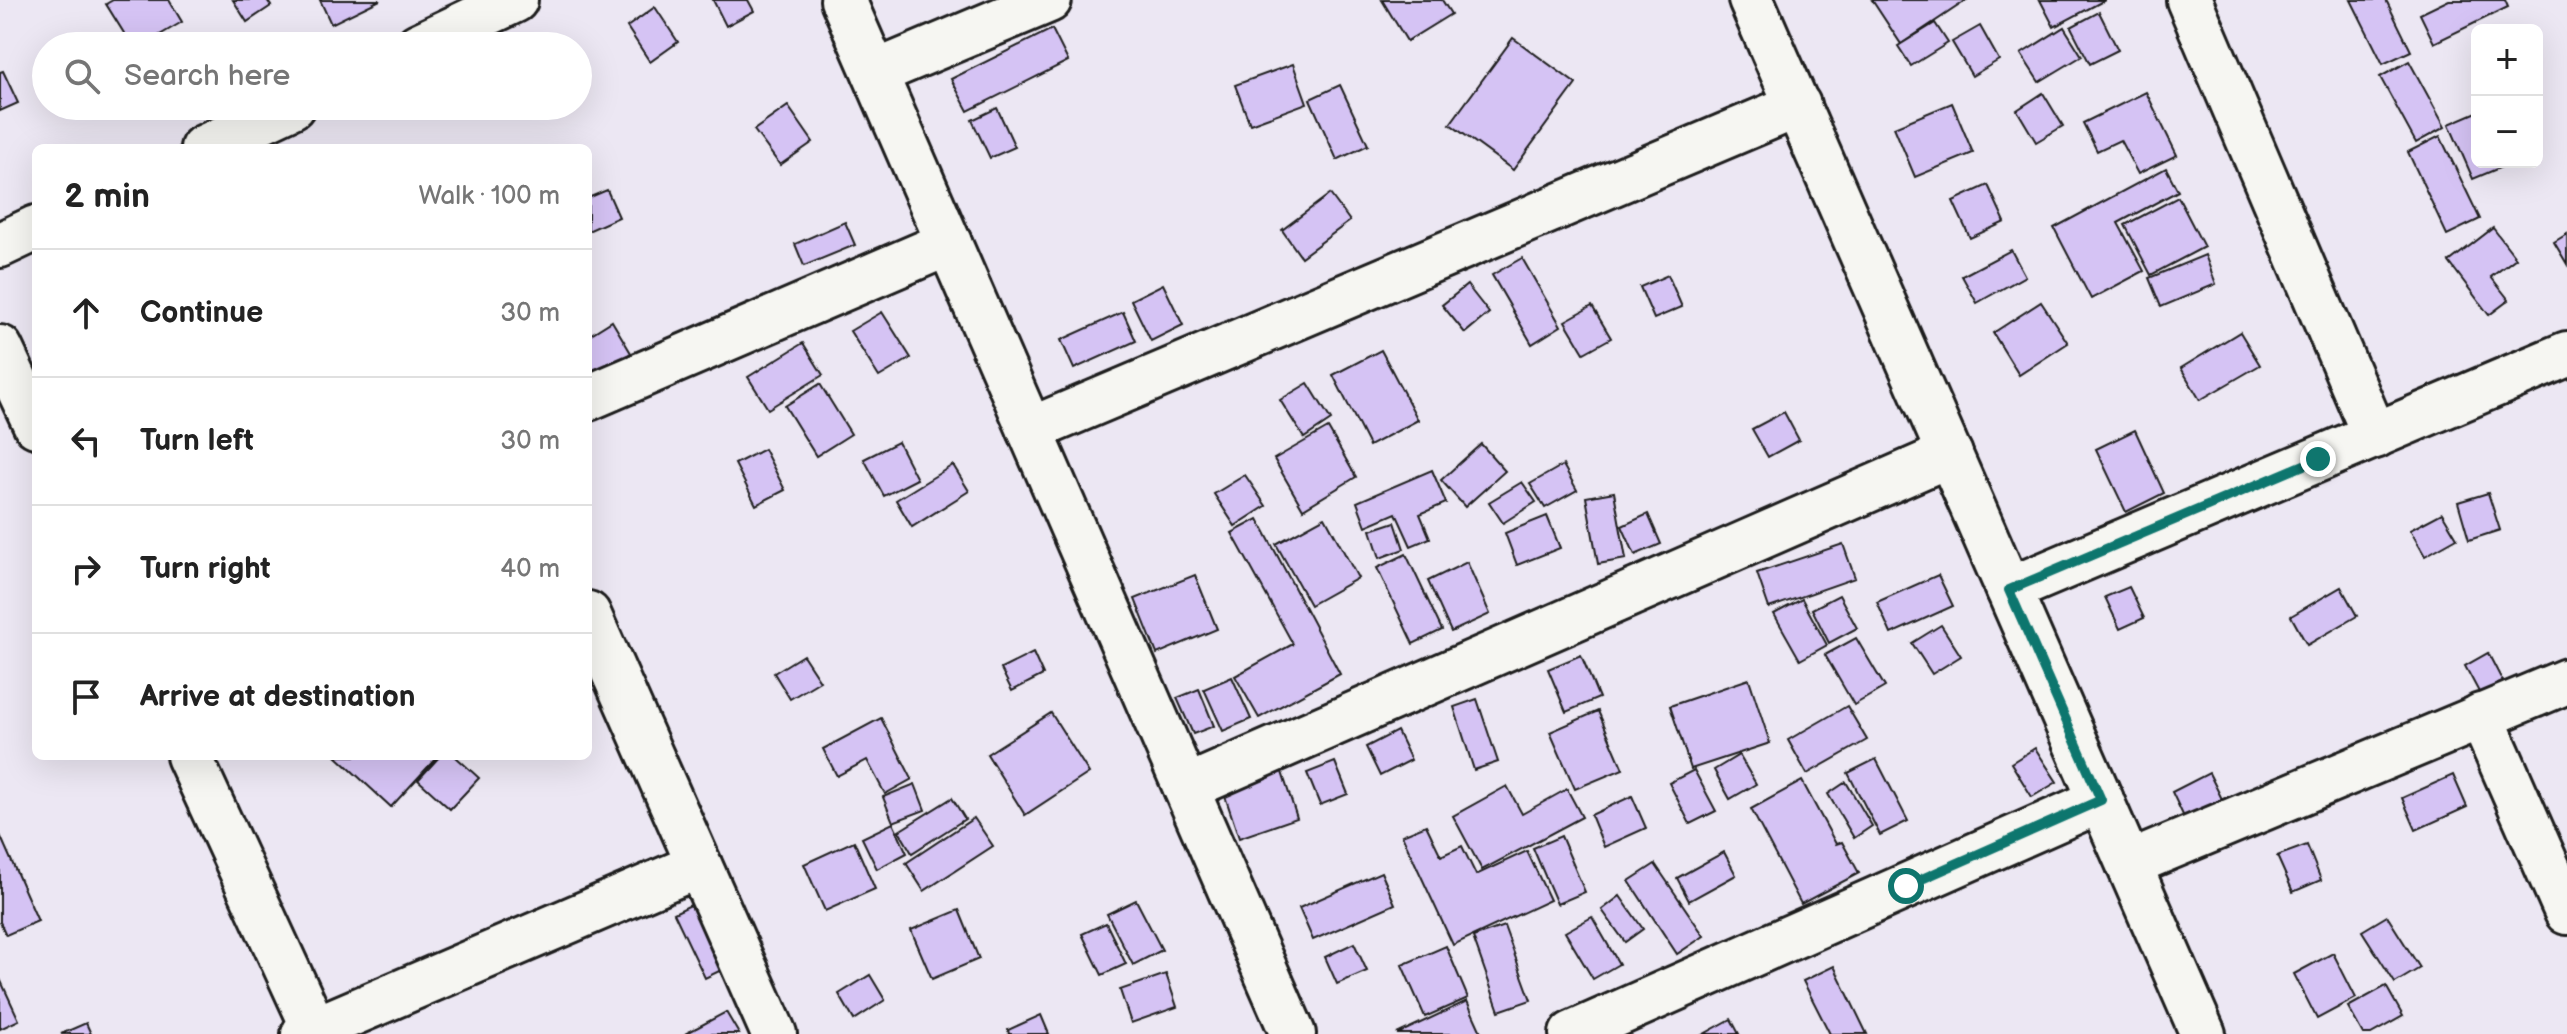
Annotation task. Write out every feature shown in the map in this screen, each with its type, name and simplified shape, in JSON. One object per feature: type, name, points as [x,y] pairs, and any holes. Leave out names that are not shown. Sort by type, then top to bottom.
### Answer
[{"type":"street","points":[[448,32],[515,0]]},
{"type":"street","points":[[843,0],[1291,1033]]},
{"type":"street","points":[[875,73],[1049,0]]},
{"type":"street","points":[[1751,0],[2203,1034]]},
{"type":"street","points":[[2189,0],[2375,436]]},
{"type":"street","points":[[1030,430],[1798,105]]},
{"type":"street","points":[[211,144],[262,120]]},
{"type":"street","points":[[0,245],[32,230]]},
{"type":"street","points":[[592,396],[949,243]]},
{"type":"street","points":[[0,348],[32,416]]},
{"type":"street","points":[[2009,590],[2567,354]]},
{"type":"street","points":[[1186,788],[1950,454]]},
{"type":"street","points":[[592,623],[774,1034]]},
{"type":"street","points":[[2129,864],[2567,681]]},
{"type":"street","points":[[2481,716],[2567,912]]},
{"type":"street","points":[[191,760],[309,1032],[699,865]]},
{"type":"street","points":[[1572,1034],[2101,800]]},
{"type":"building","points":[[113,0],[169,0],[182,22],[165,32],[123,32],[106,4]]},
{"type":"building","points":[[233,0],[267,0],[271,6],[247,22]]},
{"type":"building","points":[[320,0],[380,0],[331,24]]},
{"type":"building","points":[[713,0],[748,0],[754,11],[726,26]]},
{"type":"building","points":[[1382,0],[1442,0],[1451,14],[1407,41]]},
{"type":"building","points":[[1872,0],[1967,0],[1901,44]]},
{"type":"building","points":[[2040,0],[2105,0],[2054,27]]},
{"type":"building","points":[[2351,0],[2386,0],[2411,51],[2383,64]]},
{"type":"building","points":[[2449,0],[2505,0],[2508,7],[2434,43],[2420,14]]},
{"type":"building","points":[[655,7],[678,42],[650,62],[627,27]]},
{"type":"building","points":[[2099,12],[2118,50],[2090,64],[2071,27]]},
{"type":"building","points":[[1935,23],[1948,43],[1911,66],[1898,46]]},
{"type":"building","points":[[1980,26],[1999,60],[1972,76],[1952,42]]},
{"type":"building","points":[[2064,27],[2082,56],[2039,82],[2021,54]]},
{"type":"building","points":[[1052,29],[1068,61],[968,111],[951,79]]},
{"type":"building","points":[[1513,38],[1576,84],[1513,170],[1450,124]]},
{"type":"building","points":[[2409,61],[2445,127],[2416,143],[2380,77]]},
{"type":"building","points":[[1293,64],[1307,103],[1250,124],[1235,85]]},
{"type":"building","points":[[3,71],[18,103],[0,111],[0,72]]},
{"type":"building","points":[[1340,85],[1368,145],[1337,160],[1310,99]]},
{"type":"building","points":[[2146,92],[2177,155],[2138,174],[2120,140],[2097,151],[2083,123]]},
{"type":"building","points":[[2043,93],[2063,126],[2036,142],[2017,110]]},
{"type":"building","points":[[1952,103],[1973,153],[1915,177],[1894,127]]},
{"type":"building","points":[[788,106],[813,142],[780,165],[754,130]]},
{"type":"building","points":[[997,108],[1015,147],[990,158],[972,120]]},
{"type":"building","points":[[2471,115],[2471,168],[2499,168],[2473,179],[2449,124]]},
{"type":"building","points":[[2440,136],[2480,219],[2447,235],[2408,152]]},
{"type":"building","points":[[2166,168],[2178,191],[2118,223],[2144,271],[2091,299],[2054,228]]},
{"type":"building","points":[[1988,185],[2005,222],[1970,238],[1953,201]]},
{"type":"building","points":[[607,190],[619,217],[592,229],[592,196]]},
{"type":"building","points":[[1330,194],[1350,221],[1301,257],[1282,230]]},
{"type":"building","points":[[2178,197],[2204,247],[2151,275],[2125,225]]},
{"type":"building","points":[[845,222],[855,245],[804,266],[795,244]]},
{"type":"building","points":[[2493,228],[2516,258],[2491,277],[2509,300],[2489,315],[2449,262]]},
{"type":"building","points":[[2567,234],[2567,264],[2554,242]]},
{"type":"building","points":[[2011,250],[2025,276],[1977,303],[1962,276]]},
{"type":"building","points":[[2205,255],[2216,284],[2161,307],[2149,278]]},
{"type":"building","points":[[1522,258],[1561,326],[1532,344],[1492,275]]},
{"type":"building","points":[[1668,275],[1682,307],[1654,319],[1640,287]]},
{"type":"building","points":[[1163,284],[1183,325],[1151,341],[1131,300]]},
{"type":"building","points":[[1467,285],[1489,313],[1465,333],[1442,305]]},
{"type":"building","points":[[2041,302],[2068,343],[2019,375],[1993,333]]},
{"type":"building","points":[[1592,306],[1611,338],[1584,353],[1565,321]]},
{"type":"building","points":[[882,312],[911,358],[879,377],[850,331]]},
{"type":"building","points":[[1123,312],[1136,341],[1074,369],[1061,340]]},
{"type":"building","points":[[612,321],[631,353],[592,377],[592,334]]},
{"type":"building","points":[[2240,332],[2260,365],[2200,400],[2181,368]]},
{"type":"building","points":[[803,343],[823,375],[768,409],[748,377]]},
{"type":"building","points":[[1381,350],[1418,420],[1369,446],[1333,375]]},
{"type":"building","points":[[1308,383],[1331,420],[1304,438],[1280,400]]},
{"type":"building","points":[[820,384],[851,434],[816,456],[785,406]]},
{"type":"building","points":[[1784,412],[1799,440],[1768,457],[1752,429]]},
{"type":"building","points":[[1328,428],[1356,477],[1303,509],[1274,459]]},
{"type":"building","points":[[2135,430],[2164,493],[2126,512],[2096,449]]},
{"type":"building","points":[[898,442],[917,479],[884,496],[864,459]]},
{"type":"building","points":[[1481,444],[1505,471],[1465,507],[1441,480]]},
{"type":"building","points":[[764,449],[785,490],[756,505],[735,464]]},
{"type":"building","points":[[953,465],[969,491],[912,527],[896,500]]},
{"type":"building","points":[[1563,465],[1577,490],[1545,508],[1530,484]]},
{"type":"building","points":[[1432,470],[1446,503],[1420,514],[1430,538],[1411,546],[1396,513],[1366,526],[1357,502]]},
{"type":"building","points":[[1245,475],[1266,506],[1235,526],[1214,494]]},
{"type":"building","points":[[1522,482],[1536,502],[1503,523],[1489,502]]},
{"type":"building","points":[[1614,492],[1626,559],[1598,564],[1586,497]]},
{"type":"building","points":[[2488,493],[2500,530],[2469,540],[2458,502]]},
{"type":"building","points":[[2442,513],[2457,538],[2425,556],[2410,530]]},
{"type":"building","points":[[1648,514],[1661,544],[1635,555],[1622,526]]},
{"type":"building","points":[[1547,516],[1560,548],[1517,565],[1505,533]]},
{"type":"building","points":[[1325,517],[1358,578],[1310,605],[1276,544]]},
{"type":"building","points":[[1258,519],[1340,674],[1259,718],[1235,676],[1293,644],[1232,533]]},
{"type":"building","points":[[1395,522],[1404,549],[1380,558],[1371,530]]},
{"type":"building","points":[[1843,544],[1855,578],[1769,608],[1757,573]]},
{"type":"building","points":[[1406,554],[1442,630],[1413,644],[1377,568]]},
{"type":"building","points":[[1467,562],[1490,614],[1451,632],[1428,581]]},
{"type":"building","points":[[1195,575],[1217,629],[1157,654],[1135,599]]},
{"type":"building","points":[[1938,575],[1953,606],[1891,634],[1877,602]]},
{"type":"building","points":[[2129,587],[2144,618],[2120,629],[2105,597]]},
{"type":"building","points":[[2341,587],[2357,616],[2307,645],[2291,616]]},
{"type":"building","points":[[1839,595],[1857,628],[1829,643],[1812,609]]},
{"type":"building","points":[[1802,599],[1827,645],[1800,660],[1774,614]]},
{"type":"building","points":[[1941,625],[1961,656],[1932,674],[1912,643]]},
{"type":"building","points":[[1856,638],[1885,687],[1854,705],[1825,655]]},
{"type":"building","points":[[1033,653],[1043,675],[1012,691],[1001,669]]},
{"type":"building","points":[[2488,653],[2504,684],[2481,696],[2465,666]]},
{"type":"building","points":[[803,655],[820,681],[790,699],[774,673]]},
{"type":"building","points":[[1581,655],[1599,698],[1566,712],[1548,669]]},
{"type":"building","points":[[1232,677],[1251,719],[1223,731],[1204,689]]},
{"type":"building","points":[[1749,679],[1770,743],[1691,769],[1670,706]]},
{"type":"building","points":[[1199,689],[1214,726],[1193,734],[1177,698]]},
{"type":"building","points":[[1477,699],[1498,762],[1474,770],[1454,707]]},
{"type":"building","points":[[1847,706],[1867,740],[1807,774],[1788,740]]},
{"type":"building","points":[[1598,711],[1623,769],[1575,789],[1550,732]]},
{"type":"building","points":[[1051,713],[1089,773],[1025,815],[987,754]]},
{"type":"building","points":[[881,718],[912,779],[885,794],[867,760],[837,776],[823,749]]},
{"type":"building","points":[[1397,731],[1411,760],[1380,776],[1366,747]]},
{"type":"building","points":[[2035,748],[2057,782],[2032,797],[2011,763]]},
{"type":"building","points":[[1739,755],[1756,784],[1730,799],[1714,770]]},
{"type":"building","points":[[1876,759],[1908,821],[1880,835],[1848,773]]},
{"type":"building","points":[[340,760],[434,760],[391,807]]},
{"type":"building","points":[[436,760],[459,760],[479,778],[450,809],[418,780]]},
{"type":"building","points":[[1335,762],[1348,794],[1320,805],[1307,773]]},
{"type":"building","points":[[1281,769],[1297,818],[1239,838],[1223,790]]},
{"type":"building","points":[[1694,770],[1716,811],[1690,824],[1669,783]]},
{"type":"building","points":[[2209,773],[2228,811],[2190,830],[2172,792]]},
{"type":"building","points":[[2453,775],[2467,807],[2416,830],[2402,798]]},
{"type":"building","points":[[1802,781],[1836,844],[1842,842],[1859,873],[1801,904],[1751,809]]},
{"type":"building","points":[[1846,782],[1872,826],[1854,838],[1828,794]]},
{"type":"building","points":[[915,784],[925,810],[893,822],[883,797]]},
{"type":"building","points":[[1507,786],[1522,814],[1567,789],[1582,817],[1482,870],[1453,816]]},
{"type":"building","points":[[1632,796],[1646,828],[1604,847],[1591,815]]},
{"type":"building","points":[[952,798],[965,819],[912,853],[899,831]]},
{"type":"building","points":[[974,818],[993,846],[924,891],[906,863]]},
{"type":"building","points":[[893,823],[907,853],[877,869],[862,838]]},
{"type":"building","points":[[1426,825],[1441,856],[1462,846],[1476,875],[1527,851],[1550,900],[1453,945],[1402,835]]},
{"type":"building","points":[[0,835],[38,921],[6,935],[0,922]]},
{"type":"building","points":[[1561,836],[1585,892],[1557,904],[1533,848]]},
{"type":"building","points":[[854,841],[875,889],[825,911],[804,864]]},
{"type":"building","points":[[2307,845],[2321,880],[2293,892],[2277,856]]},
{"type":"building","points":[[1724,852],[1736,875],[1689,901],[1677,878]]},
{"type":"building","points":[[1655,864],[1704,936],[1677,954],[1629,881]]},
{"type":"building","points":[[1381,872],[1395,904],[1313,940],[1299,908]]},
{"type":"building","points":[[1620,896],[1643,929],[1625,942],[1602,910]]},
{"type":"building","points":[[705,898],[736,963],[705,978],[674,913]]},
{"type":"building","points":[[1136,900],[1162,950],[1133,965],[1107,914]]},
{"type":"building","points":[[959,910],[979,959],[932,979],[911,930]]},
{"type":"building","points":[[2387,916],[2420,968],[2395,983],[2362,931]]},
{"type":"building","points":[[1592,917],[1619,964],[1593,979],[1565,932]]},
{"type":"building","points":[[1106,923],[1126,964],[1102,975],[1082,934]]},
{"type":"building","points":[[1504,926],[1531,1000],[1499,1011],[1473,937]]},
{"type":"building","points":[[1354,943],[1367,971],[1337,984],[1325,957]]},
{"type":"building","points":[[1446,946],[1468,998],[1425,1017],[1402,965]]},
{"type":"building","points":[[2333,953],[2356,998],[2317,1019],[2294,974]]},
{"type":"building","points":[[1834,966],[1867,1034],[1830,1034],[1803,981]]},
{"type":"building","points":[[1166,974],[1177,1007],[1131,1023],[1120,990]]},
{"type":"building","points":[[870,975],[885,1000],[854,1020],[839,994]]},
{"type":"building","points":[[0,979],[19,1020],[0,1029]]},
{"type":"building","points":[[2386,986],[2403,1016],[2371,1034],[2363,1034],[2348,1007]]},
{"type":"building","points":[[1467,1001],[1481,1032],[1397,1034]]},
{"type":"building","points":[[726,1012],[739,1034],[685,1034]]},
{"type":"building","points":[[1041,1015],[1049,1034],[1009,1034],[1008,1030]]},
{"type":"building","points":[[1731,1019],[1739,1034],[1704,1034]]},
{"type":"building","points":[[86,1023],[91,1034],[61,1034]]},
{"type":"route","points":[[1906,886],[2101,800],[2009,590],[2318,459]]}]
